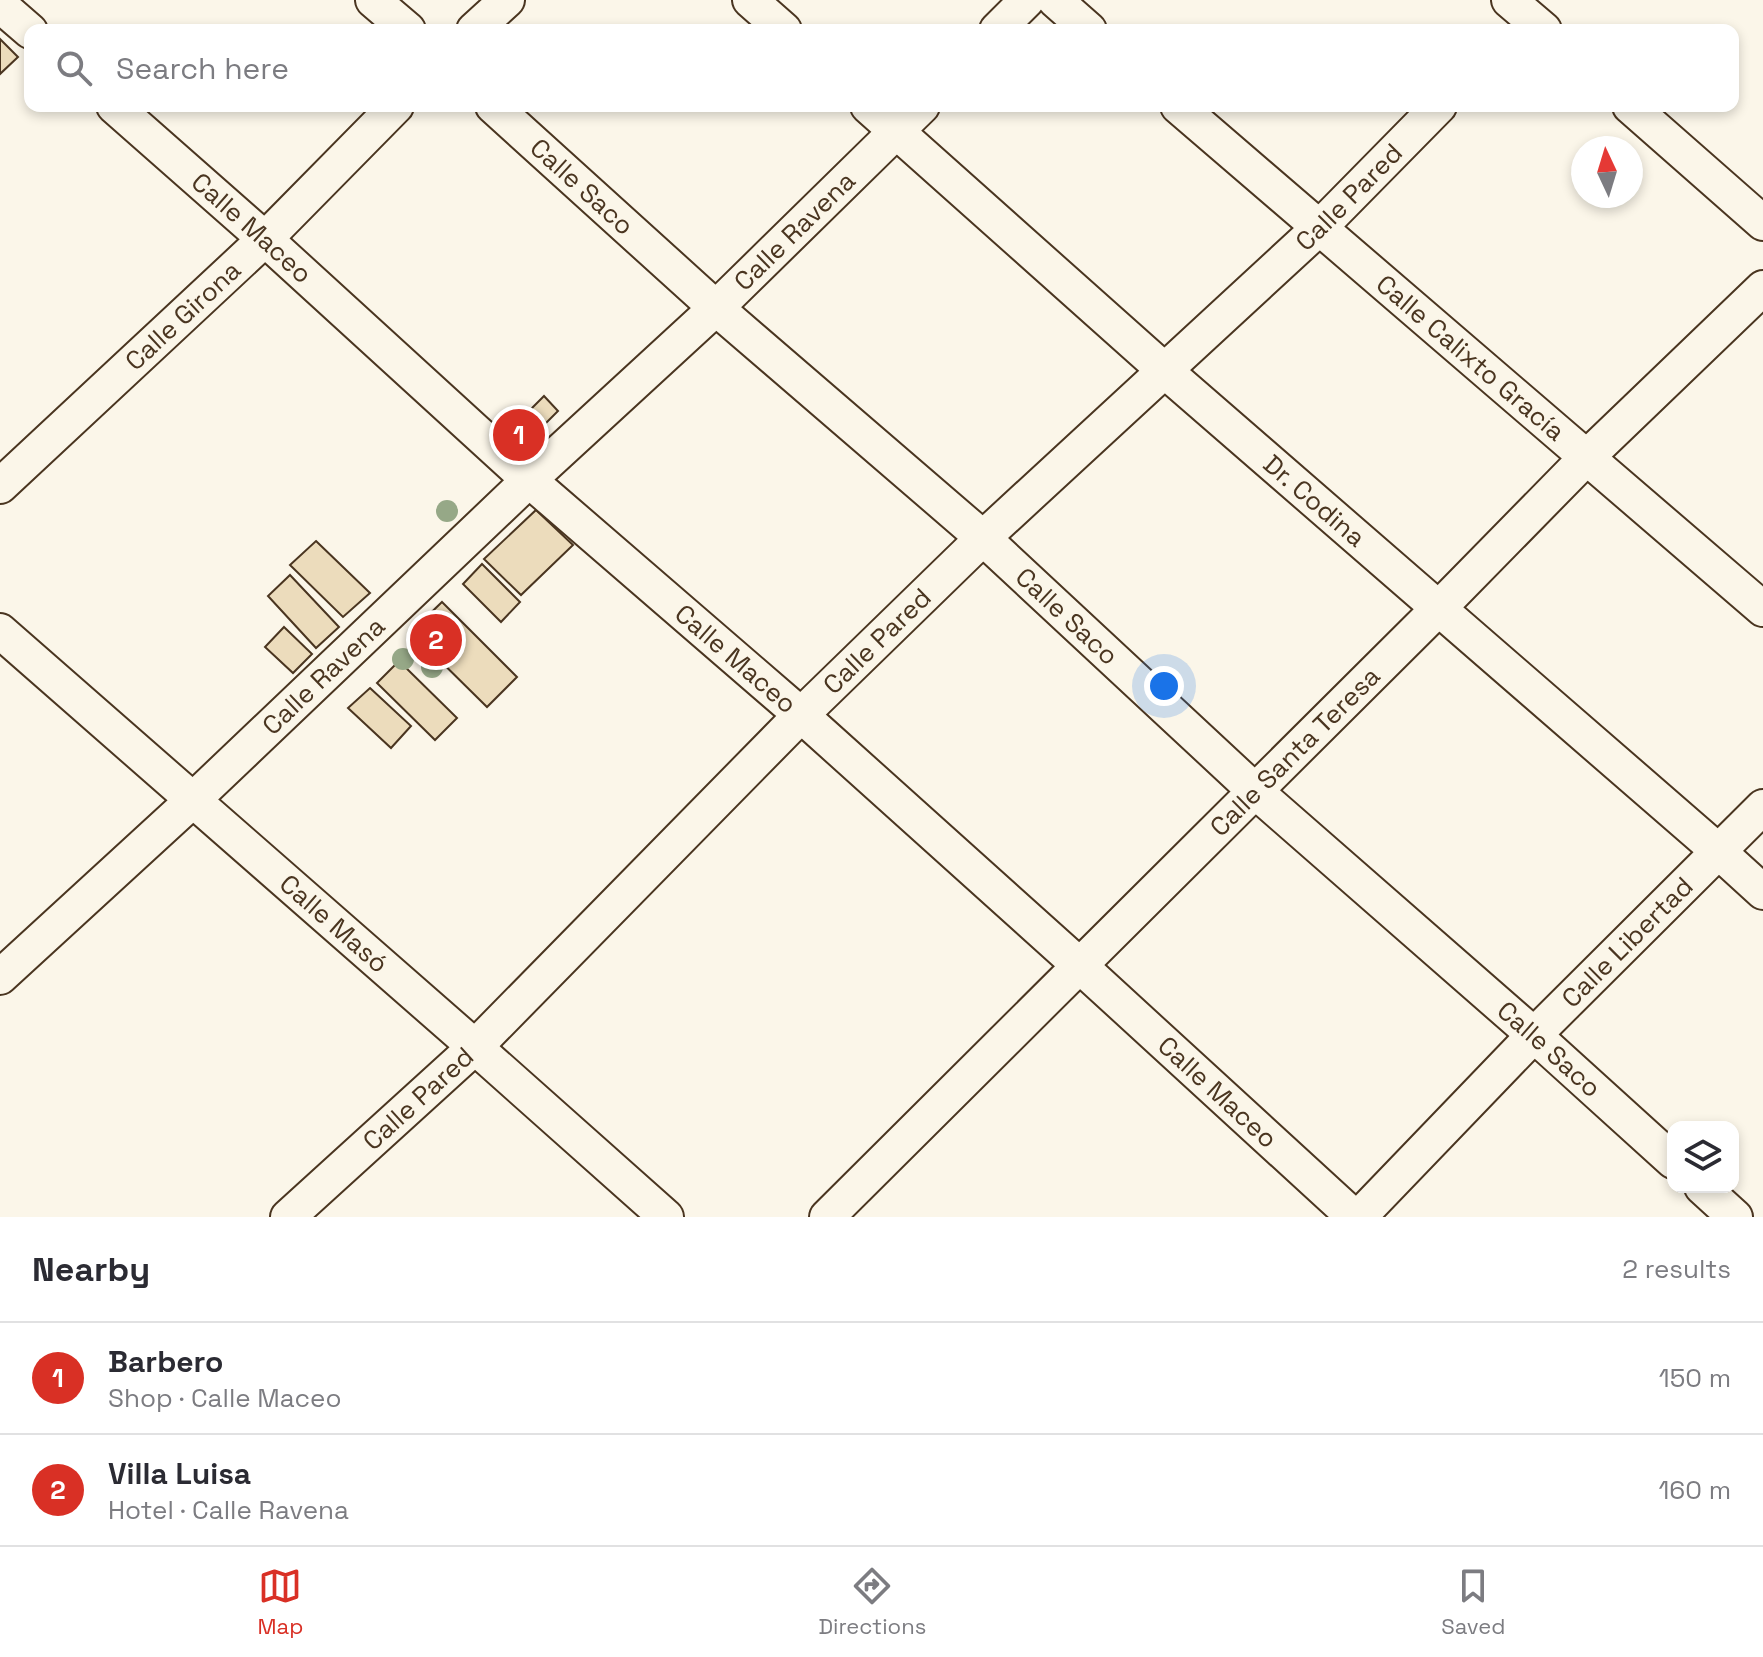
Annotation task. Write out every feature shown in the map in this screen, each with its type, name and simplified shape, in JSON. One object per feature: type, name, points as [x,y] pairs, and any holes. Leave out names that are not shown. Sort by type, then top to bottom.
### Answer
[{"type":"street","points":[[373,0],[401,24]]},
{"type":"street","points":[[481,24],[507,0]]},
{"type":"street","points":[[750,0],[777,24]]},
{"type":"street","points":[[1003,24],[1027,0]]},
{"type":"street","points":[[1055,0],[1082,24]]},
{"type":"street","points":[[4,6],[24,25]]},
{"type":"street","name":"Calle Maceo","points":[[121,112],[529,480],[801,715],[1356,1217]]},
{"type":"street","name":"Calle Girona","points":[[0,486],[265,239],[390,112]]},
{"type":"street","name":"Calle Saco","points":[[500,112],[716,308],[983,538],[1255,791],[1667,1156]]},
{"type":"street","name":"Dr. Codina","points":[[875,112],[1164,370],[1763,892]]},
{"type":"street","name":"Calle Ravena","points":[[0,977],[193,800],[529,480],[716,308],[916,112]]},
{"type":"street","name":"Calle Calixto Gracía","points":[[1185,112],[1763,609]]},
{"type":"street","name":"Calle Pared","points":[[288,1217],[475,1047],[801,715],[983,538],[1319,228],[1433,112]]},
{"type":"street","points":[[1637,112],[1763,223]]},
{"type":"street","name":"Calle Santa Teresa","points":[[827,1217],[1587,457],[1763,288]]},
{"type":"street","name":"Calle Masó","points":[[0,631],[666,1217]]},
{"type":"street","name":"Calle Libertad","points":[[1356,1217],[1763,807]]},
{"type":"street","points":[[1709,1193],[1735,1217]]},
{"type":"building","points":[[0,39],[18,57],[0,74]]},
{"type":"building","points":[[544,396],[558,411],[536,433],[522,418]]},
{"type":"building","points":[[536,510],[573,545],[521,595],[484,559]]},
{"type":"building","points":[[316,541],[370,593],[343,617],[290,565]]},
{"type":"building","points":[[482,564],[520,602],[501,622],[463,584]]},
{"type":"building","points":[[290,575],[339,627],[316,648],[268,596]]},
{"type":"building","points":[[442,602],[517,677],[487,707],[411,632]]},
{"type":"building","points":[[284,627],[312,654],[293,673],[265,647]]},
{"type":"building","points":[[399,661],[457,718],[435,740],[377,683]]},
{"type":"building","points":[[370,688],[411,726],[391,748],[348,708]]},
{"type":"place","name":"Barbero","points":[[519,435]]},
{"type":"place","name":"Villa Luisa","points":[[436,640]]}]
